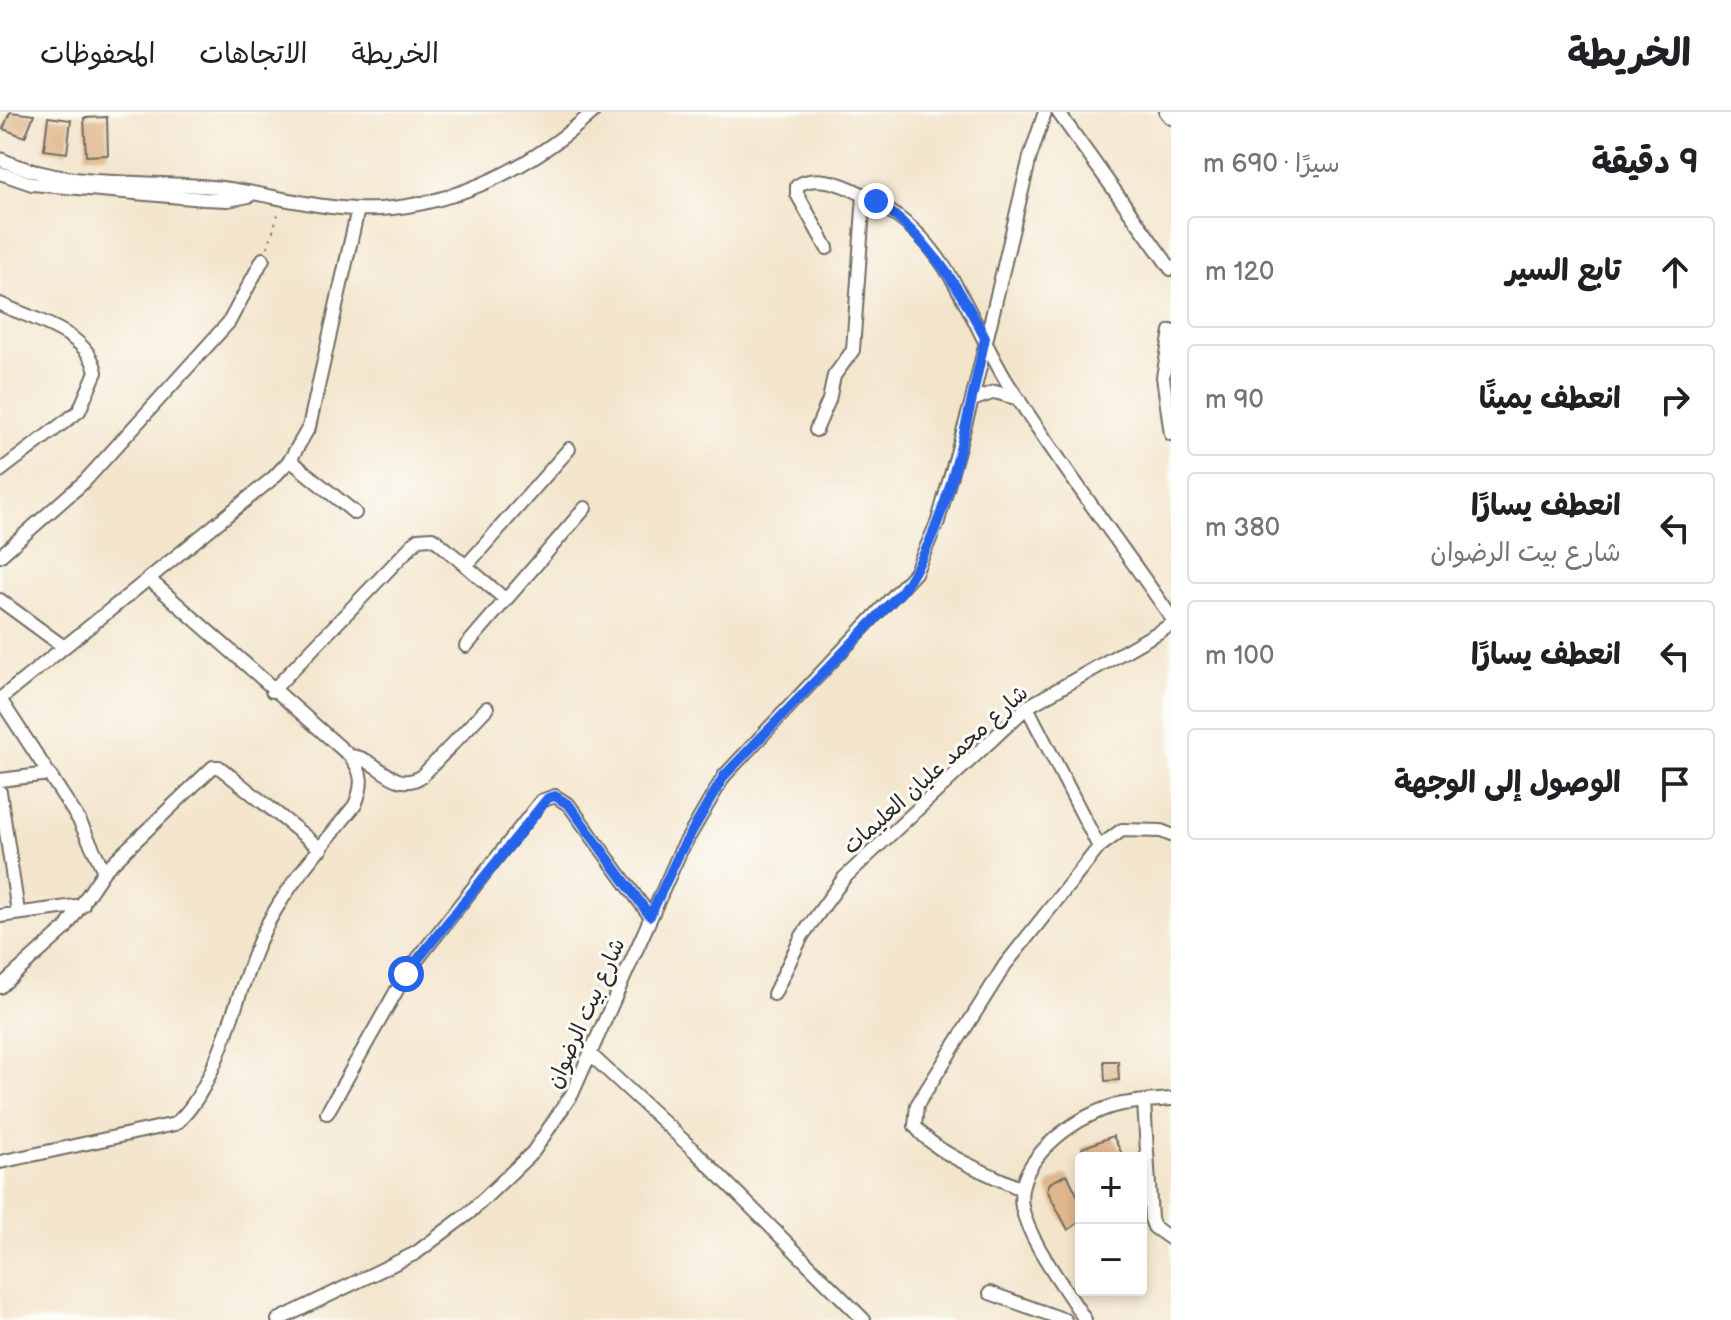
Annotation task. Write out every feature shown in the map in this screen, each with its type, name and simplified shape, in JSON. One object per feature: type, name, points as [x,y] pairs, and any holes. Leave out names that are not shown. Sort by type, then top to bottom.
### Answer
[{"type":"street","points":[[0,159],[8,172],[32,184],[204,199],[228,200],[252,195],[358,209],[426,202],[482,184],[516,169],[593,112]]},
{"type":"street","name":"شارع بيت الرضوان","points":[[278,1320],[416,1253],[461,1219],[533,1152],[561,1112],[591,1055],[680,852],[724,776],[902,591],[915,573],[935,531],[972,400],[1030,157],[1045,112]]},
{"type":"street","points":[[1058,112],[1171,269]]},
{"type":"street","points":[[1166,112],[1171,118]]},
{"type":"street","points":[[0,189],[8,172]]},
{"type":"street","points":[[827,248],[801,204],[797,186],[816,180],[864,195],[897,215],[934,253],[962,293],[1019,399],[1171,617]]},
{"type":"street","points":[[816,430],[831,396],[834,376],[853,350],[864,195]]},
{"type":"street","points":[[104,871],[79,820],[0,699],[150,580],[273,478],[290,460],[309,427],[358,209]]},
{"type":"street","points":[[0,556],[85,481],[229,322],[263,259]]},
{"type":"street","points":[[0,304],[75,338],[90,351],[96,372],[79,411],[0,471]]},
{"type":"street","points":[[1171,331],[1163,377],[1171,434]]},
{"type":"street","points":[[972,400],[995,392],[1019,399]]},
{"type":"street","points":[[466,566],[569,449]]},
{"type":"street","points":[[290,460],[355,513]]},
{"type":"street","points":[[466,646],[585,508]]},
{"type":"street","points":[[272,691],[418,539],[432,538],[506,600]]},
{"type":"street","points":[[0,1162],[175,1124],[191,1111],[205,1086],[238,989],[273,914],[355,805],[362,789],[361,771],[350,756],[272,691],[150,580]]},
{"type":"street","points":[[0,600],[64,647]]},
{"type":"street","name":"شارع محمد عليان العليمات","points":[[774,994],[802,936],[844,878],[1027,707],[1171,625]]},
{"type":"street","points":[[1027,707],[1099,847]]},
{"type":"street","points":[[350,756],[367,760],[396,781],[417,779],[487,708]]},
{"type":"street","points":[[0,987],[65,929],[104,871],[213,767],[219,767],[321,849]]},
{"type":"street","points":[[0,780],[49,774]]},
{"type":"street","points":[[0,792],[18,912]]},
{"type":"street","points":[[327,1113],[406,974],[548,798],[555,796],[569,805],[650,916]]},
{"type":"street","points":[[1021,1189],[955,1156],[924,1135],[915,1126],[917,1105],[1005,965],[1099,847],[1122,830],[1161,831],[1171,835]]},
{"type":"street","points":[[0,916],[83,905]]},
{"type":"street","points":[[591,1055],[697,1153],[864,1320]]},
{"type":"street","points":[[1085,1320],[1032,1232],[1023,1211],[1021,1189],[1038,1159],[1070,1128],[1100,1111],[1144,1101],[1171,1099]]},
{"type":"street","points":[[1144,1101],[1151,1219],[1154,1227],[1171,1239]]},
{"type":"street","points":[[990,1293],[1065,1320]]},
{"type":"path","points":[[263,259],[283,199]]},
{"type":"building","points":[[10,112],[34,115],[25,137],[3,129]]},
{"type":"building","points":[[48,117],[71,120],[67,153],[44,150]]},
{"type":"building","points":[[107,117],[108,155],[86,156],[84,118]]},
{"type":"building","points":[[1104,1061],[1118,1061],[1119,1080],[1105,1081]]},
{"type":"building","points":[[1113,1136],[1121,1152],[1083,1152],[1082,1148]]},
{"type":"building","points":[[1067,1174],[1075,1191],[1075,1225],[1068,1230],[1047,1190],[1050,1183]]},
{"type":"route","points":[[406,974],[541,801],[555,796],[569,805],[650,916],[680,852],[724,776],[753,742],[902,591],[922,562],[938,521],[972,400],[985,338],[962,293],[934,253],[897,215],[876,201]]}]
